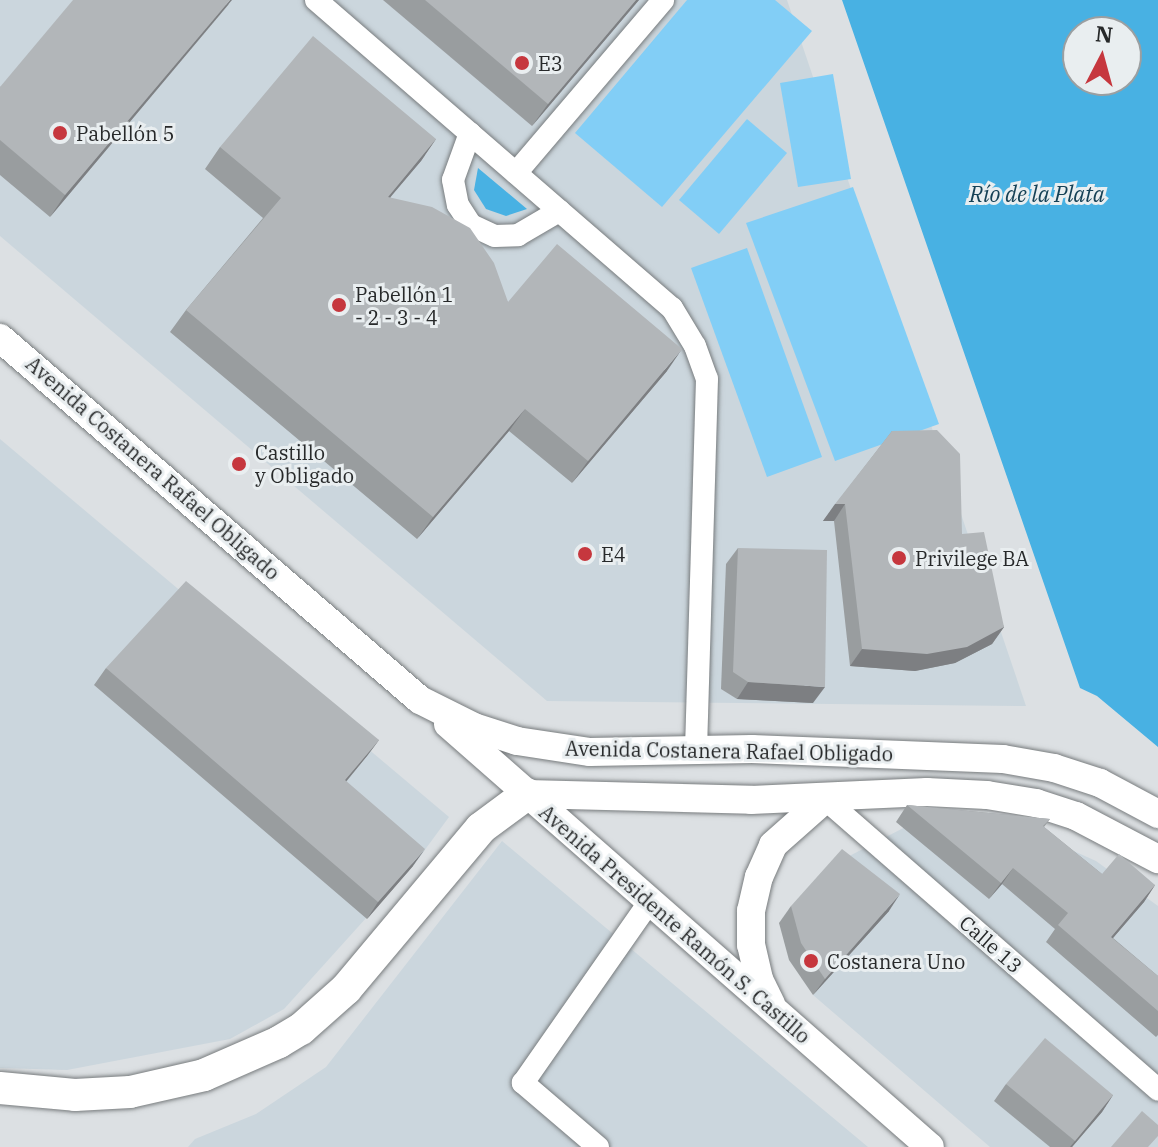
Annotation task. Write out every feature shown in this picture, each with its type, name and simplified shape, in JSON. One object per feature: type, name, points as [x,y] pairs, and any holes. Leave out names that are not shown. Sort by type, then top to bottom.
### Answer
[{"type":"highway","points":[[0,1088],[75,1095],[130,1092],[204,1075],[279,1042],[325,1009],[346,989],[481,828],[527,794]]},
{"type":"main road","name":"Avenida Costanera Rafael Obligado","points":[[0,338],[420,700],[474,727],[517,741],[590,752],[752,749],[1003,759],[1054,768],[1100,783],[1158,814]]},
{"type":"main road","name":"Avenida Presidente Ramón S. Castillo","points":[[420,700],[930,1147]]},
{"type":"main road","name":"Avenida Costanera Rafael Obligado","points":[[527,794],[825,799],[964,793],[1036,803],[1109,830],[1158,859]]},
{"type":"main road","points":[[774,1011],[759,979],[751,945],[751,911],[759,877],[773,845],[825,799]]},
{"type":"street","points":[[316,0],[672,308],[695,346],[707,379],[696,751]]},
{"type":"street","points":[[516,173],[663,0]]},
{"type":"street","points":[[470,133],[453,180],[458,205],[471,225],[495,236],[518,235],[559,211]]},
{"type":"street","name":"Calle 13","points":[[825,799],[1158,1089]]},
{"type":"street","points":[[598,1147],[523,1083],[650,901]]},
{"type":"shaded area","points":[[0,0],[787,0],[1026,706],[547,701],[0,236]]},
{"type":"shaded area","points":[[687,0],[775,0],[812,31],[662,207],[575,133]]},
{"type":"shaded area","points":[[833,74],[851,179],[798,187],[780,83]]},
{"type":"shaded area","points":[[747,119],[787,153],[719,234],[679,200]]},
{"type":"shaded area","points":[[853,187],[939,424],[835,461],[746,223]]},
{"type":"shaded area","points":[[747,248],[822,457],[767,477],[691,268]]},
{"type":"shaded area","points":[[0,439],[449,817],[413,866],[284,1009],[230,1039],[67,1070],[0,1068]]},
{"type":"shaded area","points":[[913,823],[1038,835],[1096,861],[1158,906],[1158,1147],[990,1147],[813,995],[885,909],[830,866]]},
{"type":"shaded area","points":[[502,841],[868,1147],[188,1147],[195,1139],[256,1114],[326,1067]]},
{"type":"water","name":"Río de la Plata","points":[[842,0],[1158,0],[1158,747],[1097,696],[1080,688]]},
{"type":"water","points":[[478,168],[527,209],[506,216],[486,209],[474,190]]},
{"type":"building","name":"Pabellón 5","points":[[73,0],[230,0],[65,195],[0,140],[0,87]]},
{"type":"building","name":"E3","points":[[425,0],[636,0],[548,104]]},
{"type":"building","name":"Pabellón 1 - 2 - 3 - 4","points":[[313,36],[436,139],[388,197],[432,207],[470,228],[494,263],[508,302],[557,244],[682,349],[588,461],[525,409],[433,517],[186,310],[281,198],[220,147]]},
{"type":"building","name":"Privilege BA","points":[[937,430],[960,454],[962,534],[984,532],[1004,627],[967,647],[927,654],[862,649],[845,504],[835,504],[892,431]]},
{"type":"building","points":[[738,548],[827,550],[825,687],[748,682],[733,672]]},
{"type":"building","points":[[186,581],[379,740],[345,780],[425,849],[378,902],[106,668]]},
{"type":"building","points":[[907,805],[1050,819],[1043,826],[1102,874],[1119,854],[1155,885],[1111,937],[1158,976],[1158,1011],[1058,925],[1068,913],[1013,868],[1001,883]]},
{"type":"building","points":[[842,849],[900,894],[825,979],[801,943],[791,906]]},
{"type":"building","points":[[1045,1038],[1113,1095],[1075,1141],[1006,1084]]},
{"type":"building","points":[[1142,1111],[1158,1125],[1158,1136],[1148,1147],[1111,1147]]},
{"type":"place","name":"E3","points":[[522,63]]},
{"type":"place","name":"Pabellón 5","points":[[60,133]]},
{"type":"place","name":"Pabellón 1 - 2 - 3 - 4","points":[[339,305]]},
{"type":"place","name":"Castillo y Obligado","points":[[239,464]]},
{"type":"place","name":"E4","points":[[585,554]]},
{"type":"place","name":"Privilege BA","points":[[899,558]]},
{"type":"place","name":"Costanera Uno","points":[[811,961]]}]
